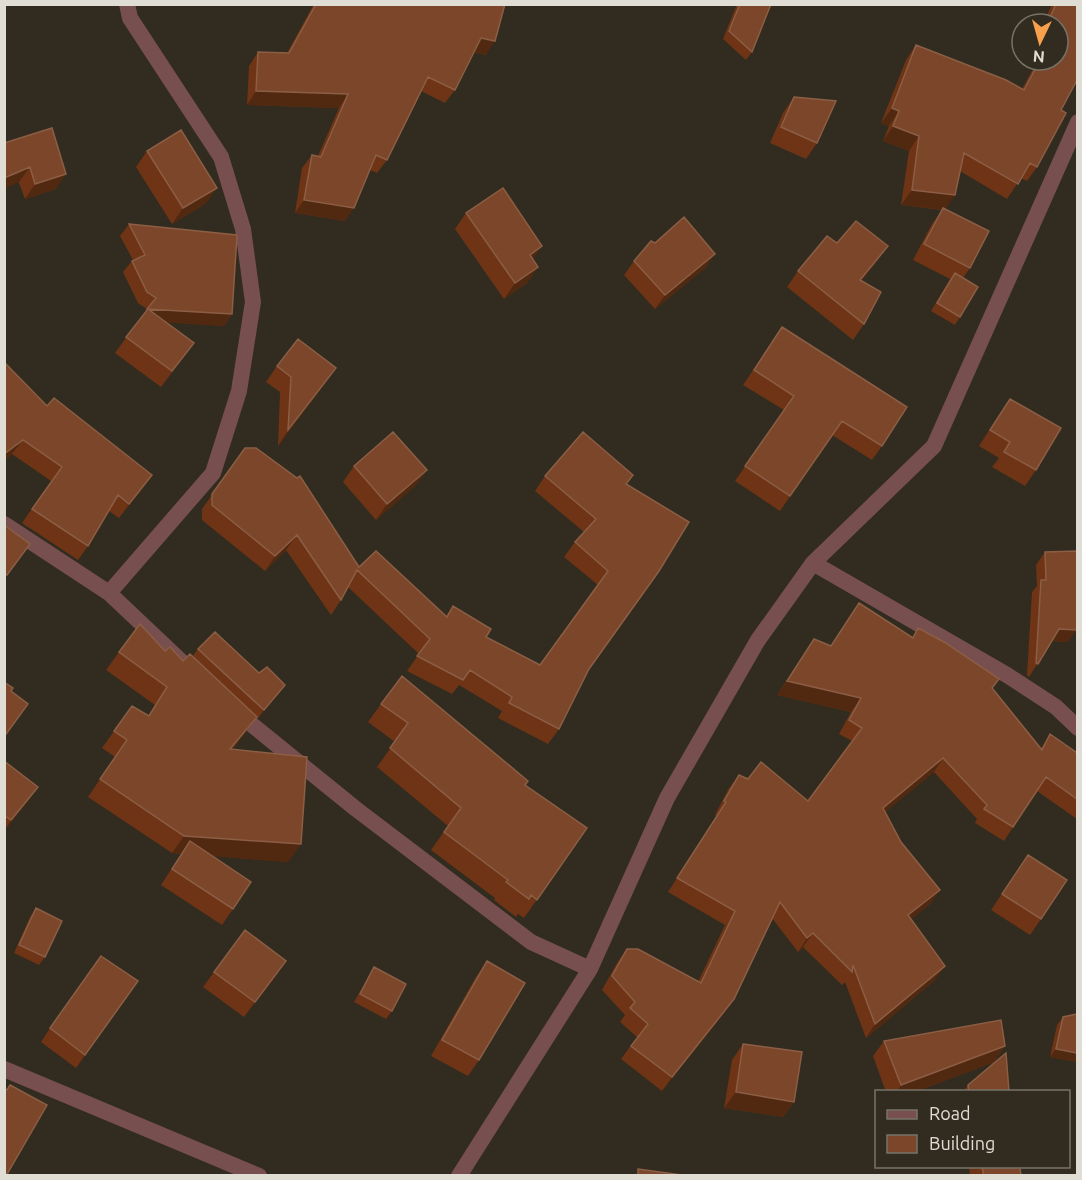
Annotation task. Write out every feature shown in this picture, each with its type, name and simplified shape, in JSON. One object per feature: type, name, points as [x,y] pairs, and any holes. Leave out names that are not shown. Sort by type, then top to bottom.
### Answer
[{"type":"street","points":[[110,593],[213,473],[239,391],[253,302],[243,229],[221,157],[130,18],[127,4]]},
{"type":"street","points":[[459,1176],[590,969],[667,798],[758,640],[813,563],[934,446],[1077,122]]},
{"type":"street","points":[[4,524],[110,593],[196,674]]},
{"type":"street","points":[[813,563],[1007,675],[1056,706],[1077,728]]},
{"type":"street","points":[[221,699],[247,723],[347,802],[531,942],[590,969]]},
{"type":"street","points":[[4,1069],[259,1176]]},
{"type":"building","points":[[316,4],[505,4],[495,41],[481,38],[455,90],[428,77],[387,160],[376,155],[354,208],[304,200],[312,155],[321,157],[348,94],[256,91],[258,52],[289,53]]},
{"type":"building","points":[[740,4],[771,4],[752,52],[729,31]]},
{"type":"building","points":[[1056,4],[1077,4],[1077,80],[1061,110],[1066,113],[1037,167],[1030,163],[1018,184],[964,153],[955,195],[912,190],[919,136],[893,126],[899,111],[892,108],[916,45],[1006,80],[1024,90],[1034,72],[1070,72],[1070,12],[1052,12]]},
{"type":"building","points":[[794,97],[836,101],[817,143],[781,127]]},
{"type":"building","points":[[52,128],[66,174],[35,184],[30,167],[4,178],[4,143]]},
{"type":"building","points":[[181,130],[217,188],[183,208],[147,151]]},
{"type":"building","points":[[503,188],[542,246],[530,255],[538,267],[515,283],[466,213]]},
{"type":"building","points":[[943,208],[989,231],[970,268],[924,244]]},
{"type":"building","points":[[684,217],[715,254],[665,295],[634,261],[651,241],[655,243]]},
{"type":"building","points":[[856,221],[888,246],[860,280],[881,292],[864,324],[798,271],[827,236],[837,243]]},
{"type":"building","points":[[129,224],[237,235],[232,314],[147,309],[156,298],[147,292],[132,261],[145,255]]},
{"type":"building","points":[[955,273],[978,287],[960,317],[937,303]]},
{"type":"building","points":[[148,309],[194,343],[172,371],[126,337]]},
{"type":"building","points":[[782,327],[907,407],[882,446],[842,421],[790,496],[745,466],[794,396],[754,370]]},
{"type":"building","points":[[298,339],[336,368],[288,430],[291,377],[277,366]]},
{"type":"building","points":[[4,362],[47,406],[54,398],[152,475],[129,504],[118,495],[88,546],[32,509],[62,467],[23,440],[4,454]]},
{"type":"building","points":[[1010,399],[1061,428],[1036,470],[1004,452],[1010,442],[990,430]]},
{"type":"building","points":[[393,432],[427,470],[387,504],[354,466]]},
{"type":"building","points":[[583,432],[633,475],[626,484],[689,522],[659,571],[589,669],[559,729],[509,703],[512,697],[470,670],[463,680],[417,656],[430,639],[357,570],[341,600],[297,535],[275,556],[212,505],[212,494],[245,448],[256,448],[297,478],[300,476],[359,567],[376,551],[447,617],[453,606],[491,629],[486,637],[540,665],[608,571],[575,542],[596,519],[545,476]]},
{"type":"building","points":[[4,525],[30,544],[7,575],[4,573]]},
{"type":"building","points":[[1077,551],[1077,630],[1059,629],[1038,664],[1036,663],[1041,580],[1046,580],[1045,552]]},
{"type":"building","points":[[859,603],[913,638],[918,628],[944,642],[999,679],[992,688],[1042,750],[1050,734],[1077,753],[1077,799],[1046,777],[1013,827],[984,809],[987,805],[943,758],[883,808],[901,842],[940,890],[908,915],[945,966],[875,1024],[853,965],[852,972],[813,933],[807,938],[780,902],[734,999],[672,1077],[631,1046],[648,1024],[630,1008],[635,1002],[612,976],[627,949],[638,949],[701,983],[735,911],[677,878],[726,802],[724,801],[739,775],[748,779],[761,762],[808,801],[862,728],[849,720],[861,698],[787,681],[814,639],[831,646]]},
{"type":"building","points":[[140,624],[165,651],[170,647],[183,661],[190,654],[257,717],[230,749],[307,757],[301,844],[184,836],[100,779],[127,740],[114,731],[132,706],[149,716],[167,687],[119,652]]},
{"type":"building","points":[[215,632],[259,673],[267,667],[285,685],[264,710],[198,649]]},
{"type":"building","points":[[402,676],[528,781],[525,785],[587,828],[537,900],[531,895],[529,899],[506,882],[508,880],[444,832],[461,808],[390,748],[408,723],[381,704]]},
{"type":"building","points":[[4,682],[13,688],[11,691],[28,704],[4,737]]},
{"type":"building","points":[[4,761],[38,787],[11,820],[4,815]]},
{"type":"building","points":[[190,841],[251,882],[233,909],[172,869]]},
{"type":"building","points":[[1028,855],[1067,880],[1041,919],[1002,894]]},
{"type":"building","points":[[36,908],[62,921],[45,957],[19,945]]},
{"type":"building","points":[[245,930],[286,961],[255,1002],[214,972]]},
{"type":"building","points":[[101,956],[138,981],[85,1055],[50,1028]]},
{"type":"building","points":[[487,961],[525,983],[479,1060],[442,1040]]},
{"type":"building","points":[[374,967],[406,984],[392,1011],[360,994]]},
{"type":"building","points":[[1077,1014],[1077,1053],[1056,1049],[1063,1017]]},
{"type":"building","points":[[1001,1020],[1005,1046],[901,1085],[884,1041]]},
{"type":"building","points":[[743,1044],[802,1052],[794,1102],[736,1092]]},
{"type":"building","points":[[1006,1053],[1009,1090],[969,1090],[968,1085]]},
{"type":"building","points":[[10,1085],[47,1105],[4,1176],[4,1088],[7,1090]]},
{"type":"building","points":[[982,1168],[1020,1168],[1021,1176],[984,1176]]},
{"type":"building","points":[[638,1169],[689,1176],[638,1176]]}]
